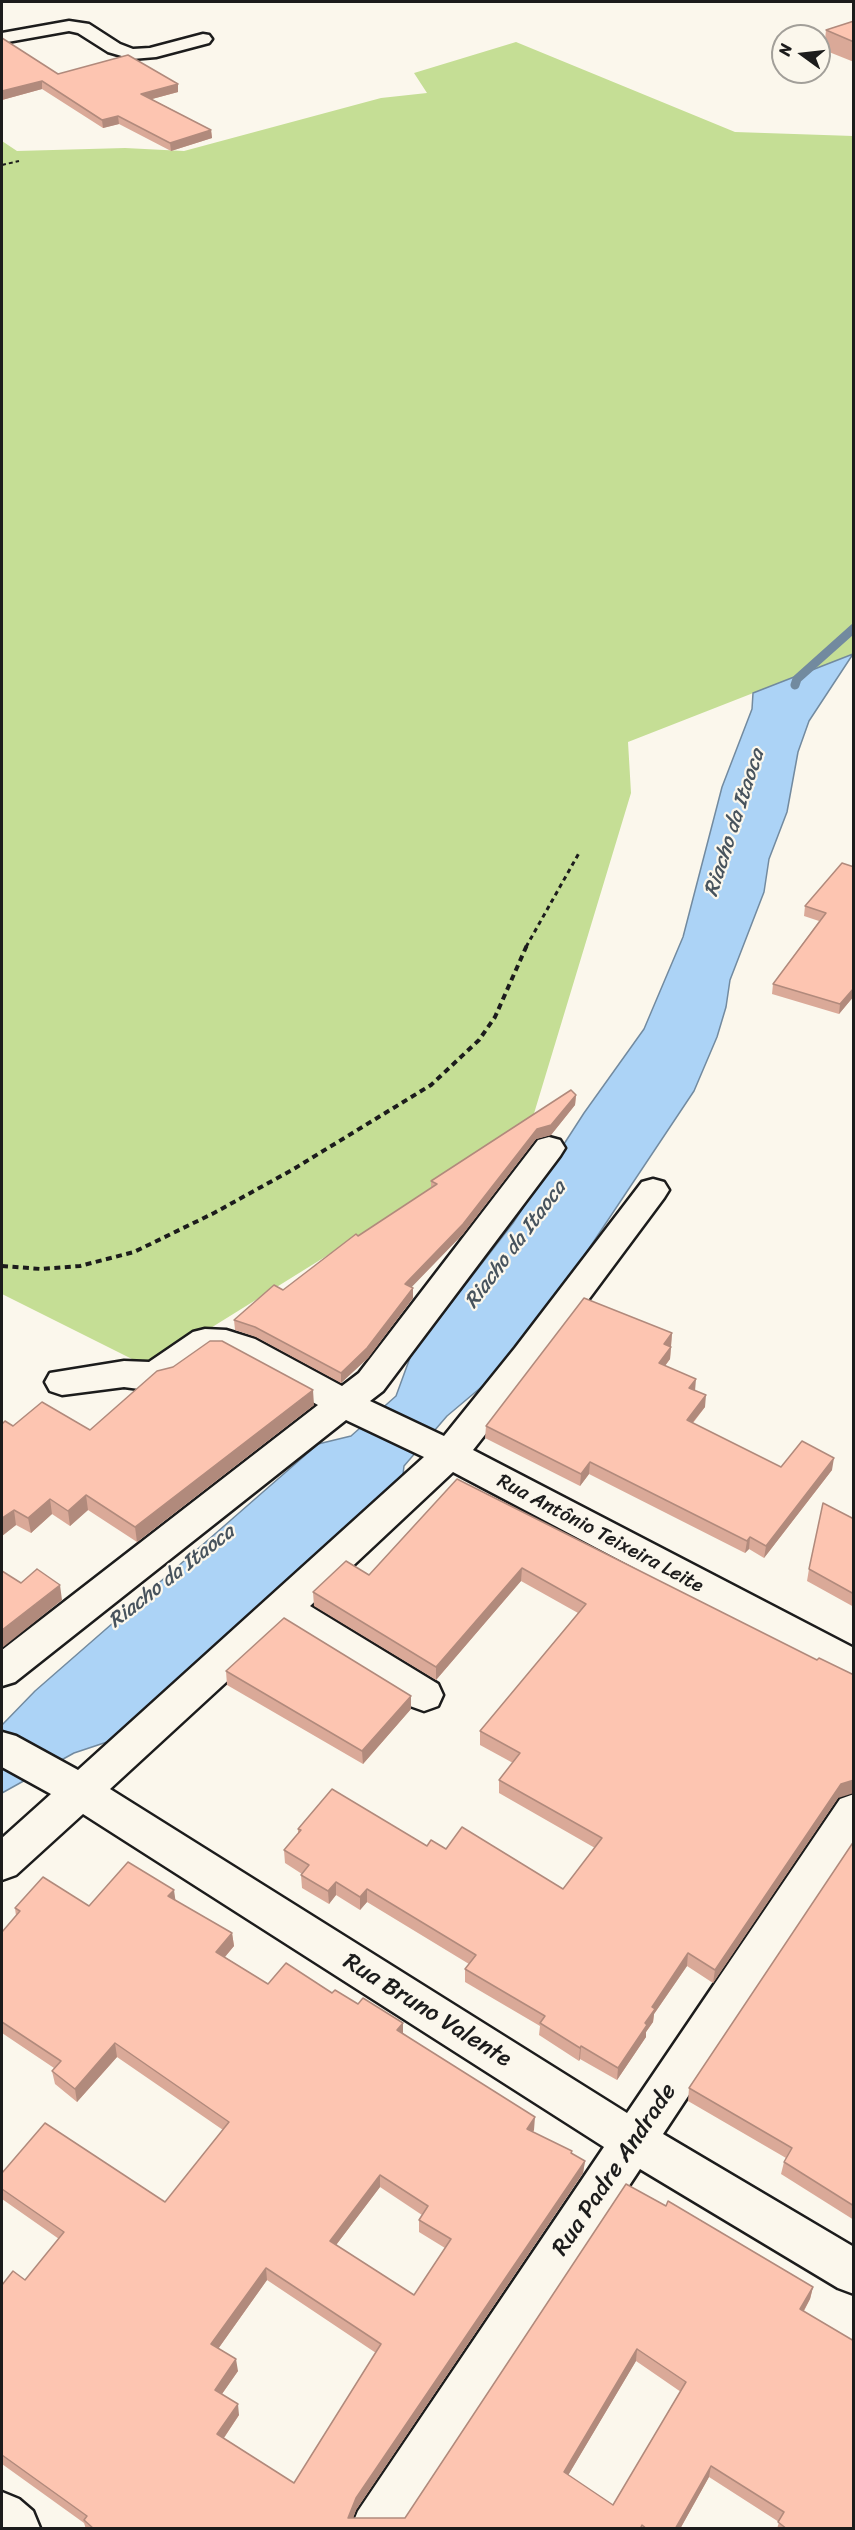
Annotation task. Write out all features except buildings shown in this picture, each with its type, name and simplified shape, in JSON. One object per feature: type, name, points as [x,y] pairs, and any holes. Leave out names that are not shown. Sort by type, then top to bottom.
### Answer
[{"type":"street","points":[[2,38],[69,26],[83,28],[114,48],[132,54],[150,53],[203,39]]},
{"type":"street","points":[[2,1671],[352,1407],[549,1148]]},
{"type":"street","points":[[2,1863],[76,1789],[283,1608],[440,1450],[527,1357],[653,1190]]},
{"type":"street","name":"Rua Antônio Teixeira Leite","points":[[62,1382],[124,1374],[139,1376],[153,1374],[205,1341],[214,1340],[243,1348],[352,1407],[440,1450],[854,1666]]},
{"type":"street","points":[[283,1608],[424,1695]]},
{"type":"street","name":"Rua Bruno Valente","points":[[2,1748],[76,1789],[634,2141],[854,2272]]},
{"type":"street","name":"Rua Padre Andrade","points":[[375,2529],[854,1811]]},
{"type":"street","points":[[2,2516],[16,2529]]},
{"type":"path","points":[[2,165],[19,161]]},
{"type":"path","points":[[2,1266],[41,1269],[80,1266],[134,1252],[214,1213],[292,1170],[430,1084],[479,1040],[495,1017],[529,939],[579,854]]},
{"type":"green space","points":[[516,42],[735,132],[853,136],[853,654],[628,742],[631,793],[529,1130],[148,1367],[2,1294],[2,141],[17,151],[125,148],[184,151],[381,98],[427,93],[414,73]]},
{"type":"water","points":[[853,654],[809,721],[798,752],[787,812],[769,859],[764,892],[730,980],[726,1007],[717,1037],[694,1091],[516,1358],[447,1416],[404,1466],[401,1491],[107,1742],[74,1753],[2,1793],[2,1725],[35,1691],[318,1444],[351,1436],[396,1396],[411,1355],[513,1223],[584,1113],[644,1029],[683,937],[722,787],[752,709],[753,693]]},
{"type":"waterway","name":"Riacho da Itaoca","points":[[795,685],[797,679],[854,628]]}]
